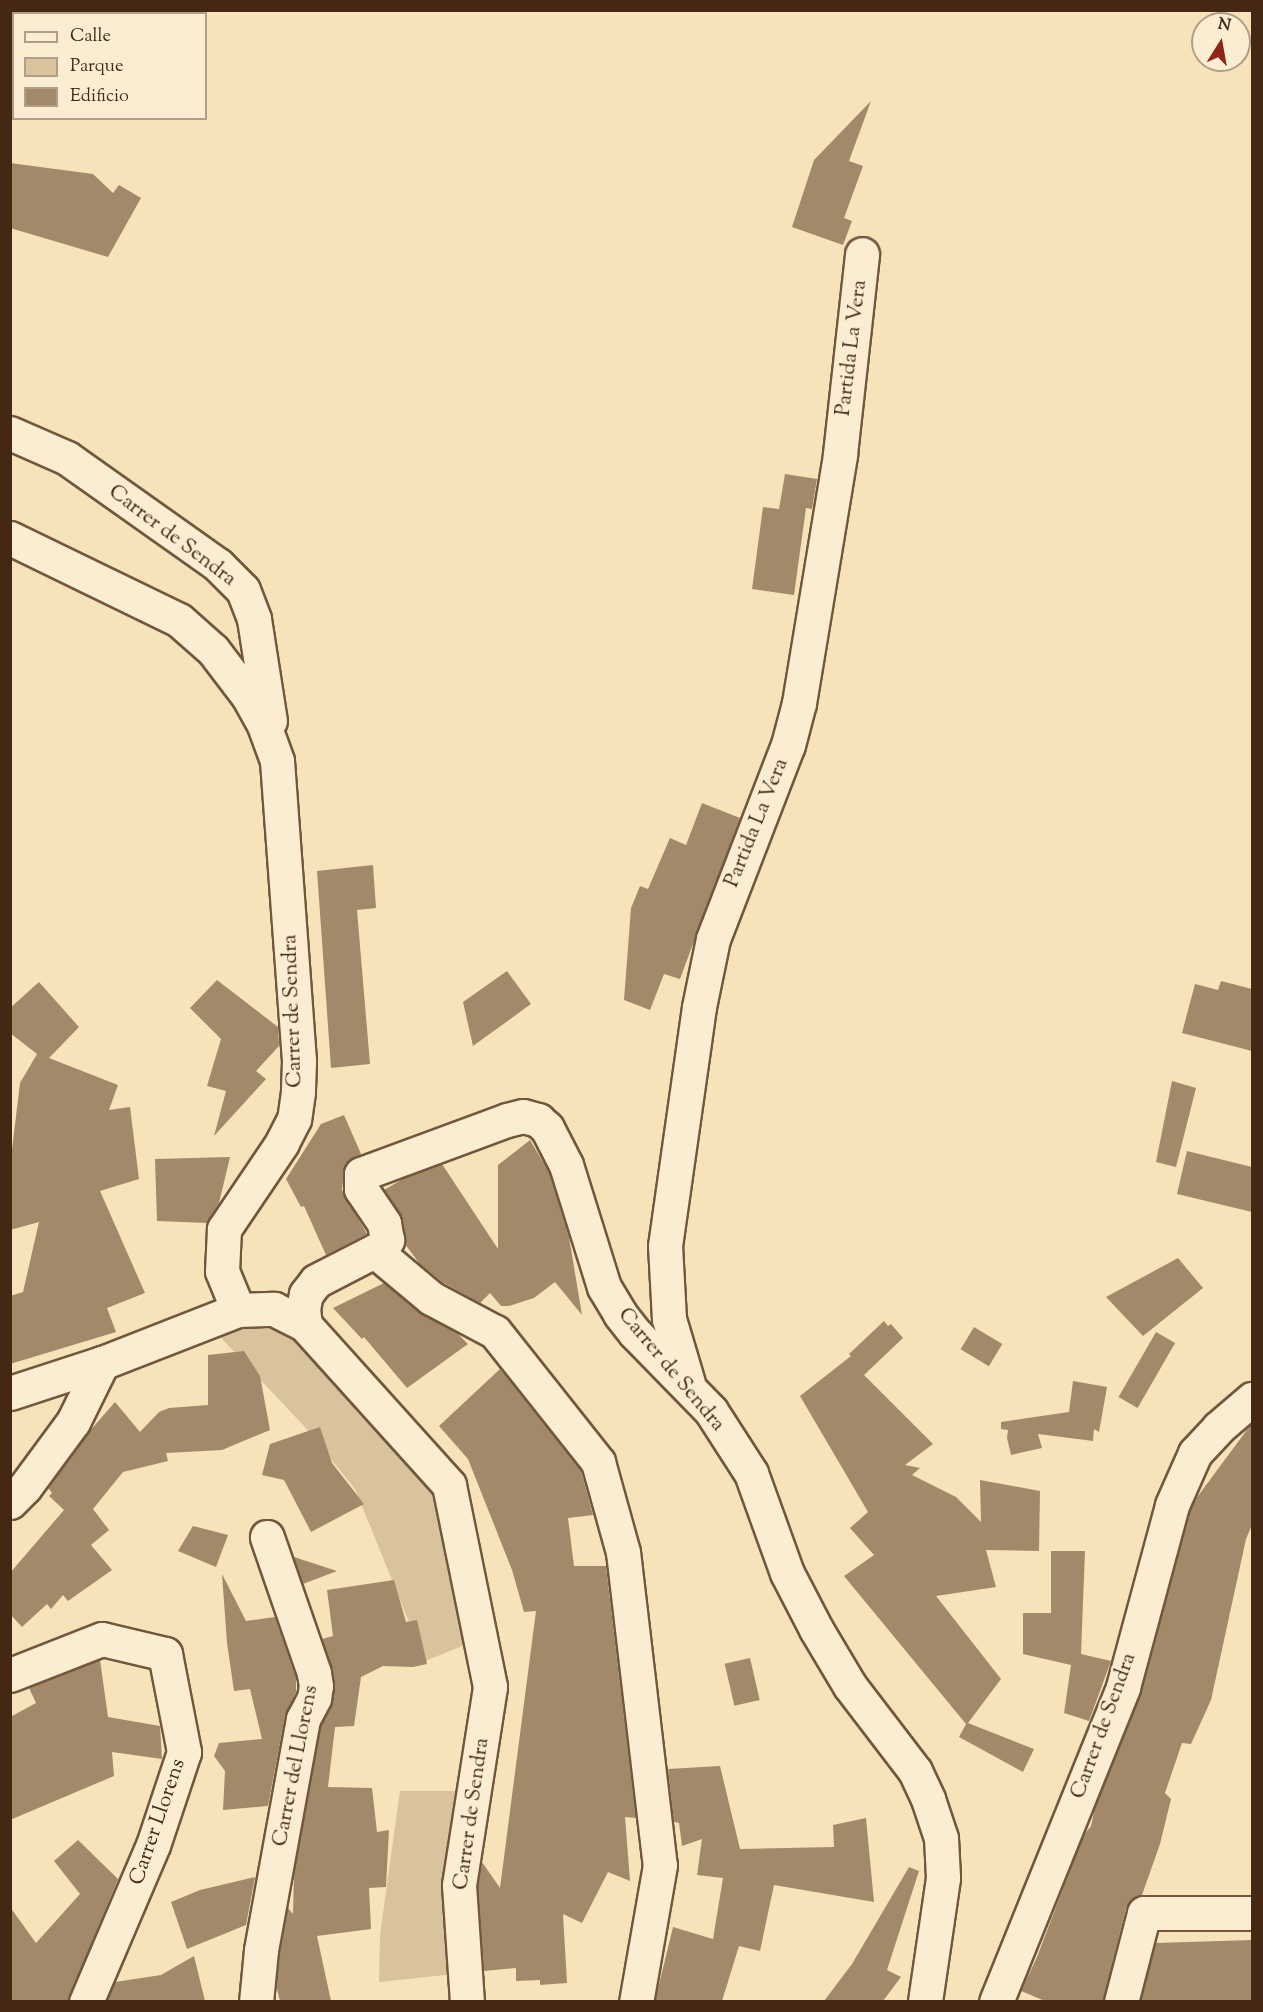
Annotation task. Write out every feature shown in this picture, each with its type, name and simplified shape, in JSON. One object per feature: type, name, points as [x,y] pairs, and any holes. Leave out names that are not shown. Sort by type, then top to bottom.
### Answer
[{"type":"street","name":"Partida La Vera","points":[[689,1388],[669,1319],[665,1246],[699,1007],[713,939],[788,745],[799,703],[840,454],[862,254]]},
{"type":"street","name":"Carrer de Sendra","points":[[10,433],[67,458],[218,566],[243,590],[254,619],[277,762],[300,1061],[294,1119],[282,1143],[224,1229],[222,1271],[237,1310]]},
{"type":"street","name":"Carrer de Sendra","points":[[10,538],[179,620],[213,650],[248,696],[264,725],[277,762]]},
{"type":"street","name":"Carrer de Sendra","points":[[375,1251],[387,1240],[387,1231],[361,1189],[361,1174],[507,1120],[524,1116],[538,1120],[556,1142],[566,1165],[604,1287],[620,1314],[635,1333],[711,1411],[751,1473],[787,1574],[816,1629],[850,1686],[915,1771],[928,1799],[941,1838],[943,1878],[925,2001]]},
{"type":"street","points":[[305,1325],[303,1309],[306,1294],[316,1281],[375,1251],[431,1298],[495,1332],[598,1462],[623,1552],[660,1865],[636,2001]]},
{"type":"street","name":"Carrer de Sendra","points":[[102,1363],[237,1310],[274,1309],[305,1325],[449,1485],[490,1688],[459,1885],[467,2001]]},
{"type":"street","points":[[10,1394],[102,1363]]},
{"type":"street","points":[[10,1502],[25,1487],[73,1422],[102,1363]]},
{"type":"street","name":"Carrer de Sendra","points":[[996,2001],[1123,1687],[1172,1505],[1195,1453],[1218,1428],[1252,1399]]},
{"type":"street","name":"Carrer del Llorens","points":[[256,2001],[261,1950],[303,1719],[314,1698],[315,1686],[314,1673],[267,1538]]},
{"type":"street","name":"Carrer Llorens","points":[[10,1675],[102,1639],[165,1654],[184,1752],[153,1845],[86,2001]]},
{"type":"street","points":[[1121,2001],[1144,1913],[1252,1913]]},
{"type":"green space","points":[[274,1309],[449,1485],[480,1639],[425,1661],[355,1489],[304,1426],[206,1322]]},
{"type":"green space","points":[[400,1791],[474,1791],[465,1973],[379,1982],[380,1935]]},
{"type":"building","points":[[871,101],[849,161],[863,166],[844,218],[852,221],[843,245],[792,227],[814,160]]},
{"type":"building","points":[[10,163],[93,174],[113,193],[119,185],[141,198],[108,257],[10,228]]},
{"type":"building","points":[[785,474],[817,479],[812,509],[806,508],[794,595],[752,589],[763,507],[779,509]]},
{"type":"building","points":[[702,803],[740,818],[680,979],[664,974],[650,1010],[624,1000],[631,908],[640,886],[648,889],[670,838],[686,845]]},
{"type":"building","points":[[373,865],[376,908],[357,910],[370,1064],[331,1068],[317,871]]},
{"type":"building","points":[[507,971],[531,1004],[473,1046],[463,1002]]},
{"type":"building","points":[[217,980],[278,1027],[279,1046],[256,1071],[266,1079],[214,1136],[226,1091],[207,1086],[221,1039],[190,1008]]},
{"type":"building","points":[[1221,981],[1252,989],[1252,1051],[1182,1033],[1195,984],[1218,990]]},
{"type":"building","points":[[39,982],[79,1027],[49,1058],[118,1085],[109,1110],[130,1107],[139,1179],[100,1191],[145,1293],[107,1308],[116,1332],[10,1364],[10,1296],[23,1292],[39,1222],[10,1230],[10,1166],[20,1083],[37,1054],[10,1033],[10,1008]]},
{"type":"building","points":[[1172,1081],[1196,1088],[1176,1167],[1156,1162]]},
{"type":"building","points":[[344,1115],[361,1154],[345,1164],[342,1190],[367,1234],[326,1255],[304,1206],[301,1207],[286,1179],[321,1124]]},
{"type":"building","points":[[530,1140],[549,1172],[569,1237],[582,1315],[555,1282],[534,1298],[509,1306],[501,1306],[490,1293],[480,1303],[442,1282],[419,1263],[405,1244],[402,1219],[384,1190],[406,1177],[442,1164],[498,1249],[498,1165]]},
{"type":"building","points":[[1187,1151],[1252,1167],[1252,1212],[1177,1194]]},
{"type":"building","points":[[230,1157],[219,1203],[207,1223],[157,1221],[155,1159]]},
{"type":"building","points":[[1178,1258],[1203,1288],[1143,1336],[1106,1297]]},
{"type":"building","points":[[384,1283],[419,1312],[458,1334],[468,1344],[407,1388],[364,1337],[362,1339],[333,1308]]},
{"type":"building","points":[[884,1321],[888,1326],[891,1324],[903,1338],[864,1375],[933,1444],[905,1465],[920,1468],[912,1475],[956,1497],[981,1522],[980,1480],[1040,1491],[1039,1551],[986,1550],[996,1587],[936,1596],[1001,1679],[968,1723],[1034,1749],[1023,1772],[959,1737],[966,1724],[844,1576],[874,1555],[850,1528],[868,1512],[800,1396],[851,1356],[849,1354]]},
{"type":"building","points":[[974,1327],[1002,1344],[989,1366],[961,1349]]},
{"type":"building","points":[[1156,1332],[1175,1343],[1138,1408],[1118,1397]]},
{"type":"building","points":[[244,1351],[260,1376],[270,1430],[222,1450],[166,1453],[168,1461],[123,1472],[93,1509],[109,1530],[91,1545],[112,1570],[68,1601],[63,1595],[51,1609],[47,1604],[22,1627],[10,1614],[10,1573],[64,1510],[49,1496],[52,1493],[48,1488],[88,1433],[115,1402],[140,1432],[159,1412],[169,1408],[208,1405],[208,1355]]},
{"type":"building","points":[[500,1369],[581,1471],[593,1515],[568,1518],[574,1566],[606,1566],[636,1818],[625,1817],[630,1881],[608,1872],[582,1923],[563,1914],[567,1983],[540,1985],[540,1980],[516,1981],[516,1968],[484,1971],[478,1886],[482,1862],[500,1888],[536,1611],[524,1612],[512,1570],[468,1459],[439,1426]]},
{"type":"building","points":[[1073,1381],[1107,1387],[1099,1432],[1094,1429],[1093,1441],[1038,1434],[1042,1448],[1011,1455],[1007,1438],[1008,1430],[1001,1429],[1001,1422],[1069,1412]]},
{"type":"building","points":[[1252,1423],[1252,1525],[1246,1539],[1211,1700],[1191,1744],[1182,1743],[1165,1793],[1171,1799],[1160,1844],[1142,1895],[1130,1901],[1126,1908],[1103,2001],[1045,2001],[1021,1991],[1037,1957],[1083,1836],[1091,1826],[1095,1807],[1140,1694],[1190,1511],[1195,1500]]},
{"type":"building","points":[[320,1427],[332,1463],[364,1504],[311,1532],[284,1480],[262,1475],[270,1444]]},
{"type":"building","points":[[193,1526],[228,1535],[216,1567],[178,1551]]},
{"type":"building","points":[[1051,1551],[1085,1551],[1081,1654],[1111,1661],[1089,1721],[1064,1713],[1071,1665],[1023,1654],[1023,1613],[1051,1613]]},
{"type":"building","points":[[294,1557],[337,1571],[303,1584]]},
{"type":"building","points":[[222,1574],[246,1621],[275,1617],[296,1678],[296,1692],[285,1716],[268,1806],[223,1810],[225,1771],[214,1756],[219,1743],[262,1739],[250,1689],[234,1691],[227,1643]]},
{"type":"building","points":[[394,1580],[406,1622],[417,1620],[427,1664],[413,1667],[383,1666],[361,1677],[354,1726],[335,1727],[328,1787],[372,1788],[377,1832],[389,1830],[386,1887],[369,1888],[371,1929],[317,1936],[331,2001],[280,2001],[276,1985],[280,1953],[288,1908],[293,1914],[294,1874],[321,1725],[331,1706],[334,1689],[332,1667],[322,1639],[333,1636],[327,1590]]},
{"type":"building","points":[[750,1658],[760,1700],[734,1706],[725,1664]]},
{"type":"building","points":[[100,1660],[108,1717],[160,1726],[162,1759],[112,1752],[114,1776],[10,1820],[10,1717],[36,1703],[29,1688]]},
{"type":"building","points":[[720,1766],[740,1849],[834,1847],[833,1825],[866,1818],[874,1902],[774,1885],[760,1951],[739,1946],[722,2001],[655,2001],[673,1927],[713,1939],[723,1878],[697,1875],[702,1839],[682,1846],[679,1823],[674,1822],[668,1769]]},
{"type":"building","points":[[78,1840],[118,1879],[68,2001],[10,2001],[10,1907],[36,1943],[80,1894],[54,1861]]},
{"type":"building","points":[[909,1867],[919,1871],[887,1970],[901,1977],[883,2001],[824,2001],[852,1964]]},
{"type":"building","points":[[255,1877],[246,1925],[187,1949],[171,1902],[200,1890]]},
{"type":"building","points":[[1252,1940],[1252,2001],[1140,2001],[1156,1943]]},
{"type":"building","points":[[194,1956],[205,2001],[107,2001],[115,1982],[161,1975]]}]
